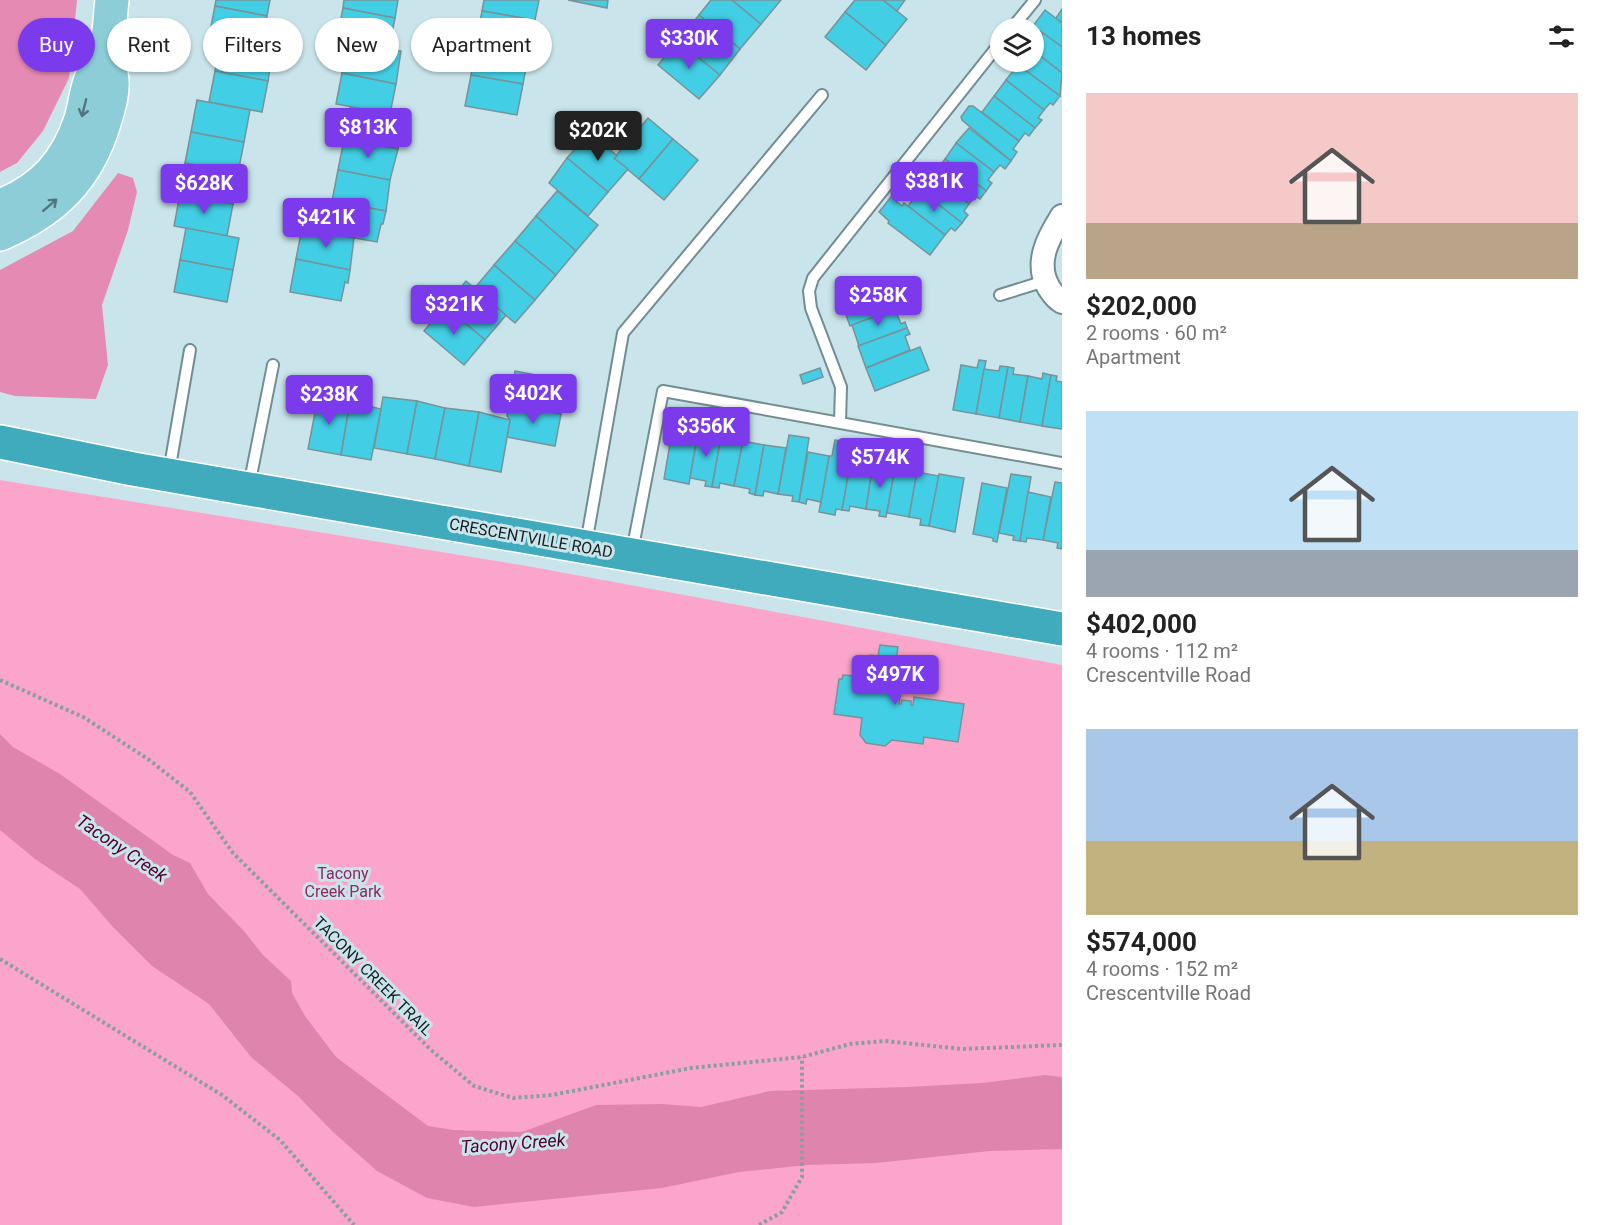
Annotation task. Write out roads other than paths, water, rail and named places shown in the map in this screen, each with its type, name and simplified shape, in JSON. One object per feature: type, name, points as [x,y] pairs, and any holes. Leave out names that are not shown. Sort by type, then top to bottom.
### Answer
[{"type":"highway","name":"CRESCENTVILLE ROAD","points":[[0,442],[127,468],[1062,629]]},
{"type":"highway","points":[[0,453],[127,468]]},
{"type":"main road","points":[[0,234],[22,225],[48,209],[70,186],[87,163],[99,138],[108,109],[112,82],[105,54],[112,0]]},
{"type":"main road","points":[[0,206],[21,198],[43,182],[59,164],[73,141],[91,78],[105,54]]},
{"type":"street","points":[[1062,216],[1050,235],[1042,258],[1045,281],[1055,298],[1062,302]]},
{"type":"lane","points":[[1020,18],[1035,0]]},
{"type":"lane","points":[[840,422],[841,387],[811,308],[809,291],[813,278],[990,56]]},
{"type":"lane","points":[[585,547],[623,333],[822,94]]},
{"type":"lane","points":[[1000,295],[1045,281]]},
{"type":"lane","points":[[169,475],[190,350]]},
{"type":"lane","points":[[248,489],[273,365]]},
{"type":"lane","points":[[631,555],[663,391],[1062,463]]},
{"type":"water","name":"Tacony Creek","points":[[0,734],[13,747],[60,774],[173,855],[190,863],[208,894],[244,931],[263,955],[291,981],[292,993],[305,1016],[336,1057],[428,1126],[453,1130],[522,1132],[596,1105],[662,1104],[701,1107],[770,1091],[982,1083],[1045,1075],[1062,1077],[1062,1149],[990,1151],[876,1163],[807,1165],[739,1172],[662,1188],[474,1207],[427,1198],[377,1171],[333,1132],[298,1096],[251,1057],[209,1004],[152,966],[113,927],[80,889],[35,859],[0,830]]},
{"type":"park label","name":"Tacony Creek Park","points":[[343,882]]}]
